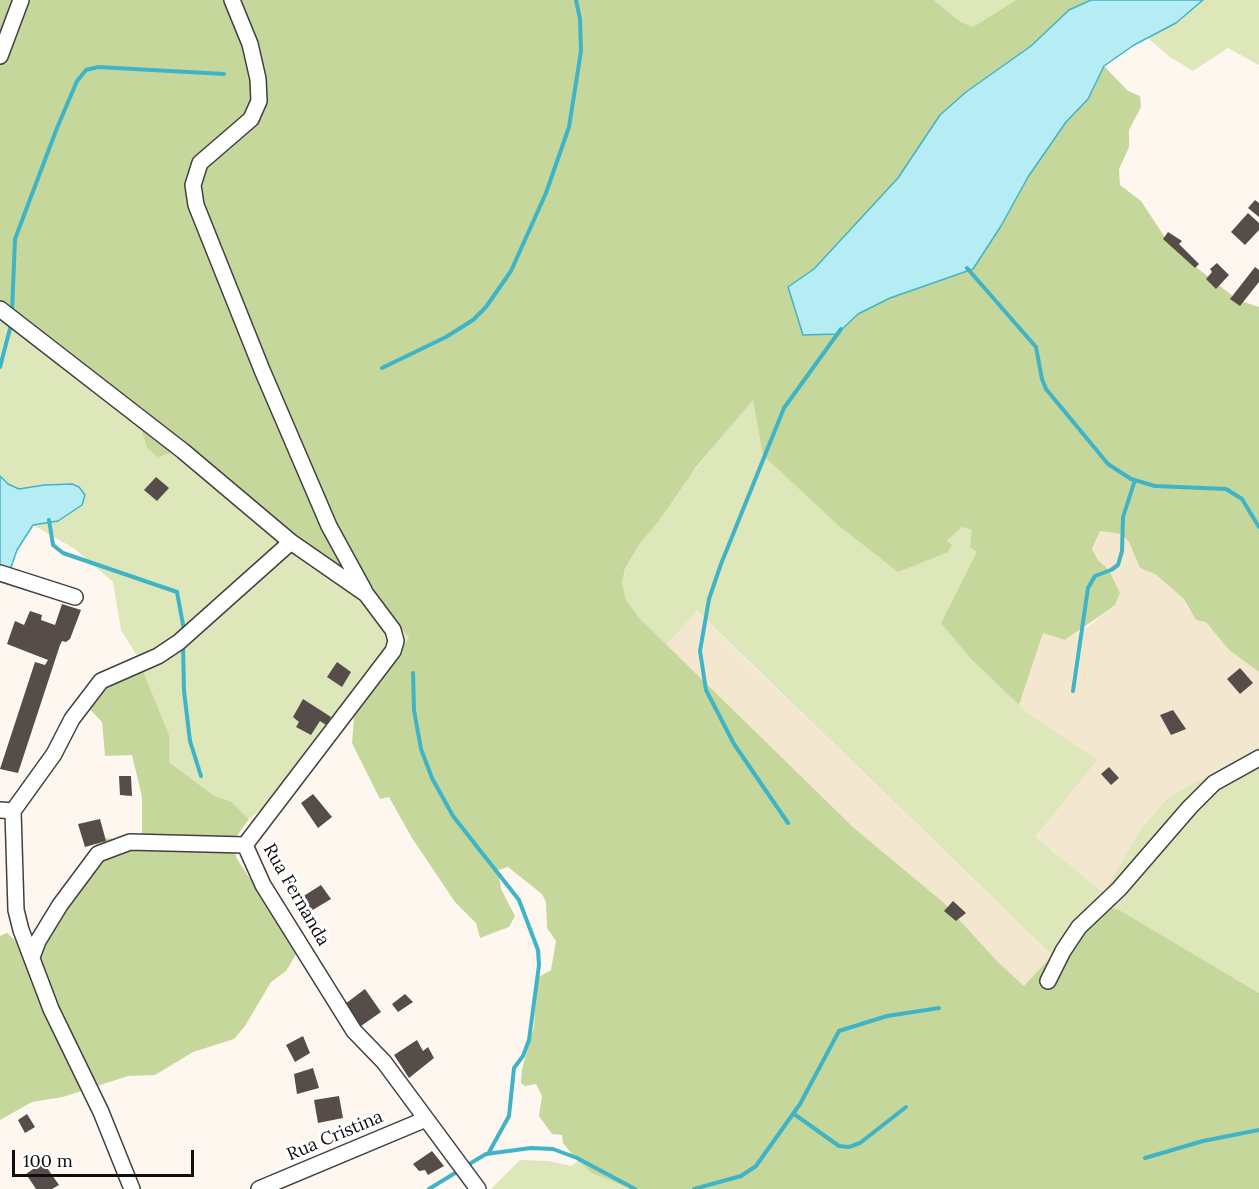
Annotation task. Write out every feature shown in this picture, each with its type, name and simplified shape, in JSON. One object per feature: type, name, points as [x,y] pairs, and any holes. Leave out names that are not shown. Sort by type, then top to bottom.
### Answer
[{"type":"street","points":[[0,56],[21,0]]},
{"type":"street","points":[[232,0],[250,44],[258,79],[259,101],[251,118],[200,163],[194,184],[196,204],[262,370],[329,526],[366,594]]},
{"type":"street","points":[[0,309],[37,335],[183,451],[291,542],[366,594]]},
{"type":"street","points":[[132,1189],[101,1112],[51,1009],[21,930],[16,910],[6,811],[54,754],[72,719],[101,681],[158,656],[179,642],[291,542]]},
{"type":"street","points":[[0,573],[75,597]]},
{"type":"street","name":"Rua Fernanda","points":[[366,594],[396,635],[393,651],[245,845],[263,885],[350,1025],[384,1062],[478,1189]]},
{"type":"street","points":[[1048,981],[1063,951],[1079,927],[1119,889],[1190,807],[1214,783],[1259,758]]},
{"type":"street","points":[[32,957],[60,905],[98,854],[130,842],[245,845]]},
{"type":"street","name":"Rua Cristina","points":[[259,1189],[426,1119]]},
{"type":"shaded area","points":[[1100,531],[1121,534],[1129,542],[1140,568],[1155,574],[1183,598],[1189,611],[1206,622],[1229,650],[1259,672],[1259,747],[1141,829],[1105,894],[1035,837],[1026,712],[1019,705],[1043,633],[1065,640],[1089,626],[1115,605],[1120,593],[1109,570],[1098,560],[1092,549]]},
{"type":"shaded area","points":[[696,611],[1053,956],[1035,977],[1024,986],[998,962],[943,902],[854,828],[666,645]]},
{"type":"green space","points":[[0,0],[934,0],[961,22],[973,27],[1016,0],[1091,0],[1069,10],[1031,46],[966,92],[940,115],[898,178],[814,269],[788,287],[837,334],[858,314],[890,298],[973,269],[1001,226],[1027,177],[1066,122],[1088,98],[1104,66],[1128,91],[1140,96],[1141,107],[1129,130],[1129,147],[1119,169],[1120,185],[1141,201],[1168,242],[1183,257],[1238,300],[1259,307],[1259,672],[1229,650],[1206,622],[1196,620],[1183,598],[1155,574],[1140,568],[1129,542],[1121,534],[1100,531],[1092,549],[1098,560],[1109,570],[1120,593],[1115,605],[1065,640],[1043,633],[1019,705],[973,661],[941,623],[977,552],[970,547],[972,530],[962,527],[947,541],[952,545],[948,552],[898,572],[838,525],[763,455],[753,400],[696,467],[639,545],[625,569],[622,582],[626,600],[641,620],[854,828],[943,902],[998,962],[1024,986],[1100,904],[1121,911],[1259,993],[1259,1189],[630,1189],[592,1173],[578,1161],[563,1143],[562,1135],[552,1134],[539,1116],[542,1096],[536,1084],[525,1086],[521,1083],[522,1069],[534,1027],[537,978],[551,970],[556,941],[547,928],[546,902],[542,894],[508,867],[498,870],[501,889],[515,916],[509,927],[480,938],[476,923],[455,902],[412,838],[389,797],[380,799],[352,743],[354,717],[360,697],[409,638],[374,594],[332,567],[181,449],[158,457],[147,448],[139,423],[0,315]]},
{"type":"green space","points":[[934,0],[1016,0],[973,27],[961,22]]},
{"type":"green space","points":[[1203,0],[1259,0],[1259,65],[1228,48],[1193,71],[1170,57],[1148,38],[1176,23]]},
{"type":"green space","points":[[0,315],[139,424],[147,448],[166,453],[181,449],[374,594],[409,638],[360,697],[354,717],[331,735],[268,804],[249,819],[232,802],[213,795],[169,762],[169,735],[147,686],[139,659],[121,630],[113,582],[75,549],[33,525],[58,521],[85,495],[57,484],[19,489],[8,484],[0,476]]},
{"type":"green space","points":[[753,399],[947,541],[962,527],[972,530],[977,551],[973,661],[1026,712],[1097,760],[1035,837],[1104,893],[1141,829],[1168,798],[1259,747],[1259,993],[1121,911],[1053,956],[697,611],[666,645],[641,620],[626,600],[622,582],[625,570],[639,545],[658,522],[676,492]]},
{"type":"green space","points":[[142,669],[169,735],[169,762],[213,795],[232,802],[249,819],[236,837],[233,847],[237,859],[298,951],[286,971],[271,982],[245,1026],[234,1039],[193,1052],[155,1075],[128,1076],[63,1097],[32,1102],[0,1120],[0,936],[7,933],[28,952],[100,838],[142,840],[142,797],[132,755],[105,756],[102,722],[82,701]]},
{"type":"green space","points":[[520,1160],[549,1161],[571,1166],[578,1161],[592,1173],[630,1189],[491,1189]]},
{"type":"water","points":[[1091,0],[1203,0],[1176,23],[1134,45],[1104,66],[1088,99],[1066,122],[1028,177],[1001,226],[973,269],[890,298],[858,314],[837,334],[803,335],[788,287],[814,269],[898,178],[940,115],[966,92],[1031,46],[1069,10]]},
{"type":"water","points":[[0,476],[8,484],[19,489],[72,484],[79,487],[85,495],[82,505],[58,521],[33,525],[17,550],[9,573],[0,570]]},
{"type":"building","points":[[1255,200],[1259,203],[1259,217],[1248,208]]},
{"type":"building","points":[[1248,213],[1259,223],[1259,230],[1245,245],[1231,232]]},
{"type":"building","points":[[1168,232],[1182,241],[1179,244],[1199,264],[1195,268],[1163,239]]},
{"type":"building","points":[[1217,263],[1229,275],[1216,289],[1206,279],[1212,272],[1210,269]]},
{"type":"building","points":[[1255,267],[1259,270],[1259,282],[1240,306],[1230,299]]},
{"type":"building","points":[[156,477],[169,488],[157,501],[144,490]]},
{"type":"building","points":[[62,604],[81,610],[70,639],[66,642],[62,641],[60,645],[18,773],[0,769],[35,662],[45,665],[48,660],[7,644],[15,621],[24,625],[30,611],[42,615],[41,620],[55,625]]},
{"type":"building","points":[[337,662],[351,672],[342,687],[327,677]]},
{"type":"building","points":[[1240,668],[1253,683],[1240,694],[1227,679]]},
{"type":"building","points":[[303,699],[331,717],[326,725],[320,721],[311,735],[296,727],[299,722],[293,717]]},
{"type":"building","points":[[1173,710],[1186,729],[1171,735],[1160,715]]},
{"type":"building","points":[[1109,767],[1119,778],[1111,785],[1101,774]]},
{"type":"building","points":[[119,776],[131,776],[132,796],[120,795]]},
{"type":"building","points":[[313,794],[332,817],[318,828],[301,803]]},
{"type":"building","points":[[100,819],[106,841],[85,847],[78,824]]},
{"type":"building","points":[[321,885],[331,899],[311,911],[302,897]]},
{"type":"building","points":[[953,901],[966,913],[956,921],[944,911]]},
{"type":"building","points":[[365,989],[381,1012],[361,1026],[345,1004]]},
{"type":"building","points":[[405,994],[413,1002],[398,1012],[392,1004]]},
{"type":"building","points":[[303,1036],[310,1053],[295,1062],[286,1045]]},
{"type":"building","points":[[417,1040],[423,1051],[428,1047],[434,1058],[409,1078],[394,1055]]},
{"type":"building","points":[[313,1068],[319,1088],[297,1094],[294,1074]]},
{"type":"building","points":[[339,1096],[343,1118],[318,1123],[314,1100]]},
{"type":"building","points":[[27,1114],[35,1127],[25,1133],[18,1120]]},
{"type":"building","points":[[432,1151],[444,1166],[428,1175],[425,1170],[419,1171],[413,1164]]},
{"type":"building","points":[[43,1162],[59,1185],[52,1189],[36,1189],[26,1174]]},
{"type":"waterway","points":[[382,368],[446,337],[473,320],[486,307],[511,271],[546,193],[569,127],[581,51],[580,19],[576,0]]},
{"type":"waterway","points":[[12,311],[15,239],[57,128],[77,81],[86,70],[98,67],[224,74]]},
{"type":"waterway","points":[[967,268],[1036,347],[1046,389],[1108,464],[1131,479],[1155,486],[1226,489],[1242,499],[1259,527]]},
{"type":"waterway","points":[[0,367],[11,325]]},
{"type":"waterway","points":[[788,823],[734,744],[706,690],[700,651],[709,599],[721,564],[784,408],[841,329]]},
{"type":"waterway","points":[[1073,691],[1088,588],[1095,576],[1118,565],[1122,551],[1123,517],[1135,480]]},
{"type":"waterway","points":[[49,520],[53,545],[63,553],[177,592],[184,630]]},
{"type":"waterway","points":[[183,644],[184,691],[190,741],[201,776]]},
{"type":"waterway","points":[[413,673],[414,710],[421,749],[432,778],[453,816],[519,900],[538,950],[539,965],[529,1040],[523,1056],[514,1068],[509,1116],[488,1154]]},
{"type":"waterway","points":[[694,1189],[741,1176],[756,1166],[800,1104],[839,1031],[887,1016],[939,1008]]},
{"type":"waterway","points":[[794,1114],[839,1146],[849,1147],[860,1143],[906,1107]]},
{"type":"waterway","points":[[1145,1158],[1203,1141],[1259,1130]]},
{"type":"waterway","points":[[466,1166],[486,1154],[531,1148],[553,1149],[577,1158],[635,1189]]},
{"type":"waterway","points":[[429,1189],[460,1170]]}]
